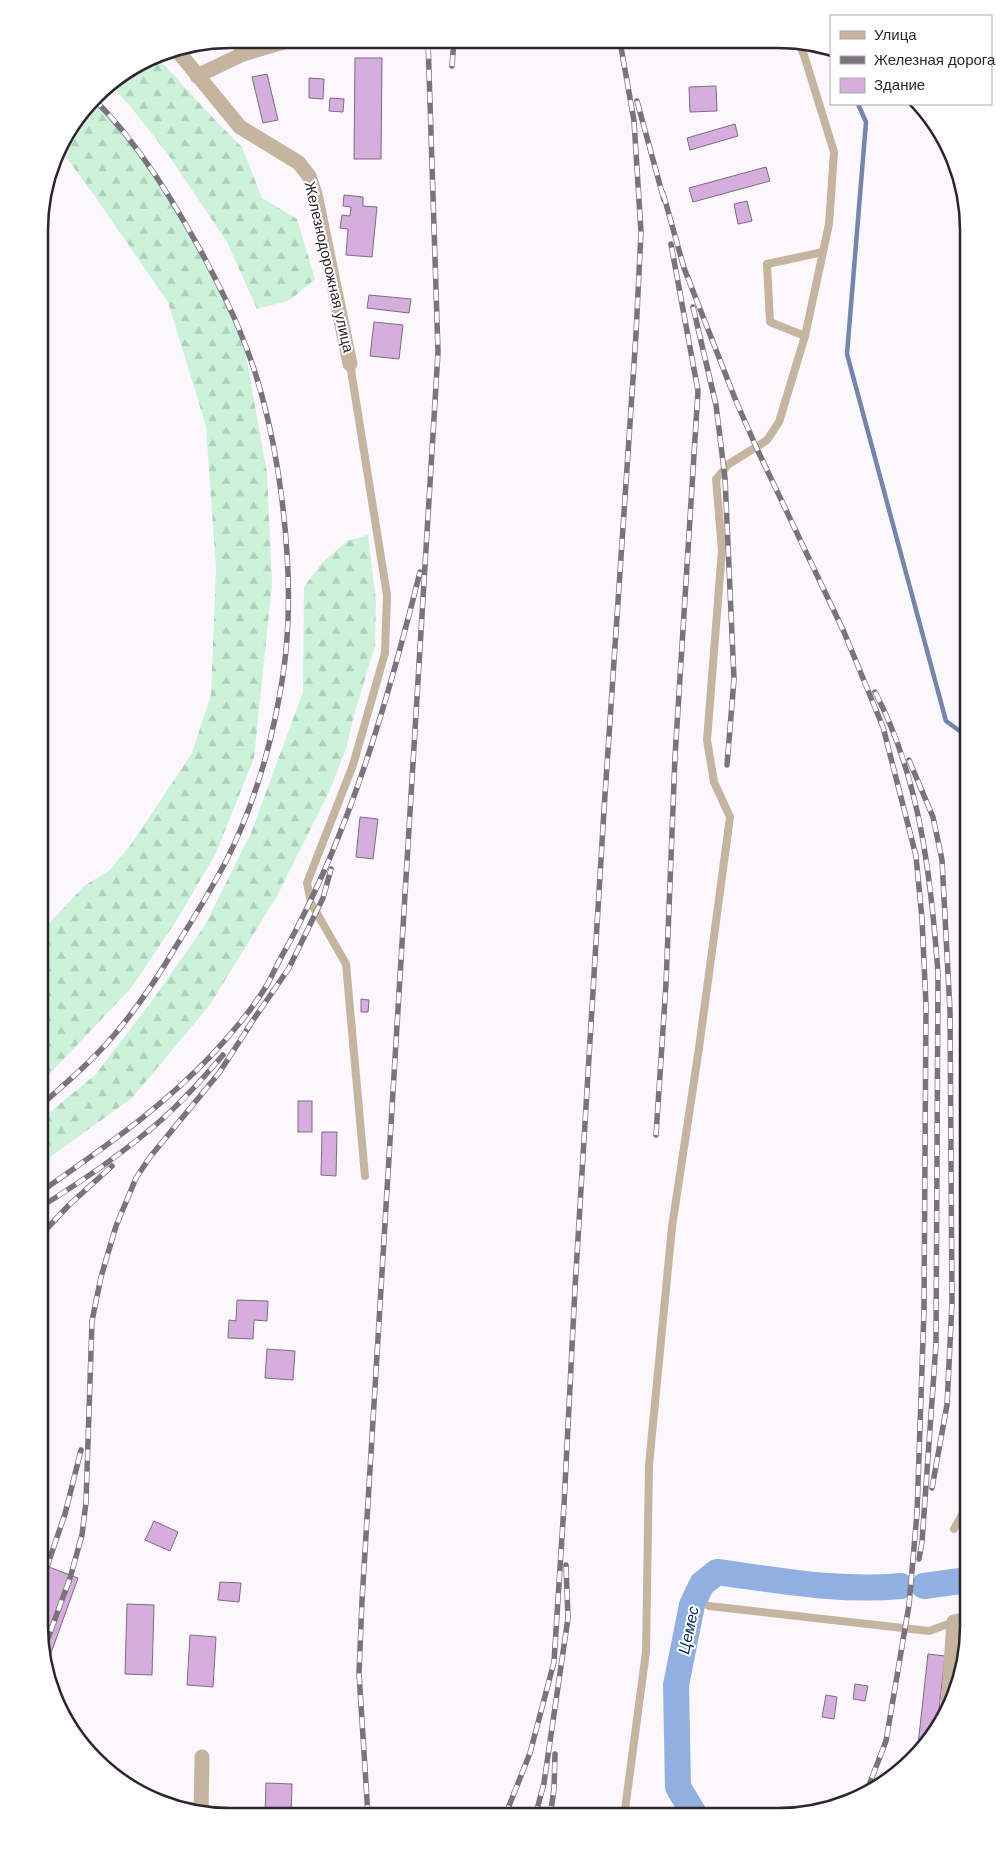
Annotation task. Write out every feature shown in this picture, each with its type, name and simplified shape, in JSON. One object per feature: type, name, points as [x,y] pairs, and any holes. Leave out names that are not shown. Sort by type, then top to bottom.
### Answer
[{"type":"street","points":[[242,48],[243,54]]},
{"type":"street","points":[[198,76],[243,54],[263,48]]},
{"type":"street","name":"Железнодорожная улица","points":[[180,55],[240,128],[299,163],[309,176],[315,194],[350,364]]},
{"type":"street","points":[[954,1671],[960,1630]]},
{"type":"street","points":[[201,1806],[202,1757]]},
{"type":"lane","points":[[625,1808],[646,1652],[649,1465],[672,1227],[700,1048],[730,818],[714,782],[707,740],[722,550],[716,479],[729,464],[767,440],[780,422],[806,336],[829,224],[834,152],[801,49]]},
{"type":"lane","points":[[806,336],[770,322],[767,264],[823,252]]},
{"type":"lane","points":[[350,364],[387,595],[385,653],[353,765],[306,883],[311,903],[346,964],[365,1176]]},
{"type":"lane","points":[[954,1528],[960,1518]]},
{"type":"lane","points":[[709,1606],[929,1631],[960,1621]]},
{"type":"green space","points":[[160,61],[242,147],[262,198],[297,219],[315,279],[290,300],[257,309],[227,242],[167,153],[114,89],[129,78]]},
{"type":"green space","points":[[97,105],[155,172],[205,251],[245,350],[267,473],[272,584],[254,758],[216,853],[178,918],[132,987],[48,1076],[48,924],[84,886],[109,871],[132,843],[192,753],[211,695],[216,569],[206,426],[168,302],[64,154],[78,129]]},
{"type":"green space","points":[[368,535],[376,600],[375,646],[354,715],[346,749],[329,792],[277,896],[209,1006],[132,1098],[48,1159],[48,1114],[95,1075],[152,1001],[205,925],[251,833],[303,692],[304,587],[321,564],[347,541]]},
{"type":"building","points":[[355,58],[382,58],[381,159],[354,159]]},
{"type":"building","points":[[267,74],[278,120],[263,123],[252,77]]},
{"type":"building","points":[[309,78],[324,79],[323,99],[309,98]]},
{"type":"building","points":[[716,86],[717,111],[690,112],[689,87]]},
{"type":"building","points":[[330,98],[344,99],[343,112],[329,111]]},
{"type":"building","points":[[735,124],[738,136],[690,150],[687,138]]},
{"type":"building","points":[[766,167],[770,181],[693,202],[689,188]]},
{"type":"building","points":[[344,195],[363,197],[363,206],[377,207],[372,257],[346,255],[348,229],[340,228],[342,215],[350,216],[351,207],[343,206]]},
{"type":"building","points":[[747,201],[752,221],[738,224],[734,204]]},
{"type":"building","points":[[369,295],[411,299],[409,313],[367,308]]},
{"type":"building","points":[[374,322],[403,325],[399,359],[370,356]]},
{"type":"building","points":[[360,817],[378,819],[373,859],[356,857]]},
{"type":"building","points":[[361,999],[369,1000],[368,1012],[361,1012]]},
{"type":"building","points":[[298,1101],[312,1101],[312,1132],[298,1132]]},
{"type":"building","points":[[322,1132],[337,1132],[336,1176],[321,1175]]},
{"type":"building","points":[[237,1300],[268,1301],[267,1321],[254,1320],[253,1339],[228,1338],[229,1320],[236,1321]]},
{"type":"building","points":[[267,1349],[295,1351],[293,1380],[265,1378]]},
{"type":"building","points":[[154,1521],[178,1532],[170,1551],[145,1540]]},
{"type":"building","points":[[48,1567],[78,1578],[50,1656],[48,1638]]},
{"type":"building","points":[[220,1582],[241,1583],[239,1602],[218,1600]]},
{"type":"building","points":[[127,1604],[154,1605],[152,1675],[125,1674]]},
{"type":"building","points":[[190,1635],[216,1637],[213,1687],[187,1685]]},
{"type":"building","points":[[928,1654],[945,1656],[939,1711],[918,1741]]},
{"type":"building","points":[[855,1684],[868,1686],[865,1701],[853,1699]]},
{"type":"building","points":[[826,1695],[837,1697],[834,1719],[822,1717]]},
{"type":"building","points":[[266,1783],[292,1784],[291,1808],[265,1808]]},
{"type":"waterway","points":[[858,105],[866,122],[847,354],[946,721],[960,731]]},
{"type":"waterway","name":"Цемес","points":[[691,1808],[678,1787],[676,1685],[692,1605],[702,1584],[717,1572],[786,1582],[832,1586],[901,1586]]},
{"type":"waterway","name":"Цемес","points":[[924,1586],[960,1581]]},
{"type":"railway","points":[[367,1808],[359,1673],[362,1601],[438,352],[428,48]]},
{"type":"railway","points":[[452,66],[453,48]]},
{"type":"railway","points":[[508,1808],[530,1753],[554,1662],[604,810],[636,334],[641,232],[634,121],[621,48]]},
{"type":"railway","points":[[637,101],[664,200]]},
{"type":"railway","points":[[48,1099],[111,1039],[144,997],[224,865],[253,797],[268,748],[279,699],[287,635],[287,548],[282,502],[266,413],[255,372],[228,305],[180,215],[141,154],[99,104]]},
{"type":"railway","points":[[663,193],[684,268],[736,401],[844,632],[883,727],[916,856],[922,919],[926,1005],[924,1310],[917,1513],[909,1605],[886,1741],[870,1783]]},
{"type":"railway","points":[[656,1135],[666,984],[675,757],[698,391],[671,244]]},
{"type":"railway","points":[[693,307],[716,405],[725,478],[734,679],[727,765]]},
{"type":"railway","points":[[48,1187],[142,1118],[190,1077],[237,1026],[267,985],[310,901],[331,856],[349,810],[381,716],[420,572]]},
{"type":"railway","points":[[875,692],[903,759],[913,793],[927,865],[938,973],[936,1344],[922,1542],[919,1559]]},
{"type":"railway","points":[[909,760],[933,817],[942,860],[950,1011],[952,1303],[947,1405],[932,1488]]},
{"type":"railway","points":[[247,1029],[289,968],[323,898],[331,869]]},
{"type":"railway","points":[[48,1638],[70,1578],[82,1535],[86,1502],[92,1321],[101,1277],[116,1226],[136,1178],[150,1157],[219,1073],[250,1025]]},
{"type":"railway","points":[[48,1202],[108,1162],[157,1123],[187,1095],[223,1055]]},
{"type":"railway","points":[[48,1227],[69,1205],[112,1166]]},
{"type":"railway","points":[[48,1564],[65,1514],[81,1450]]},
{"type":"railway","points":[[537,1808],[544,1783],[568,1618],[566,1565]]},
{"type":"railway","points":[[551,1808],[555,1754]]}]
